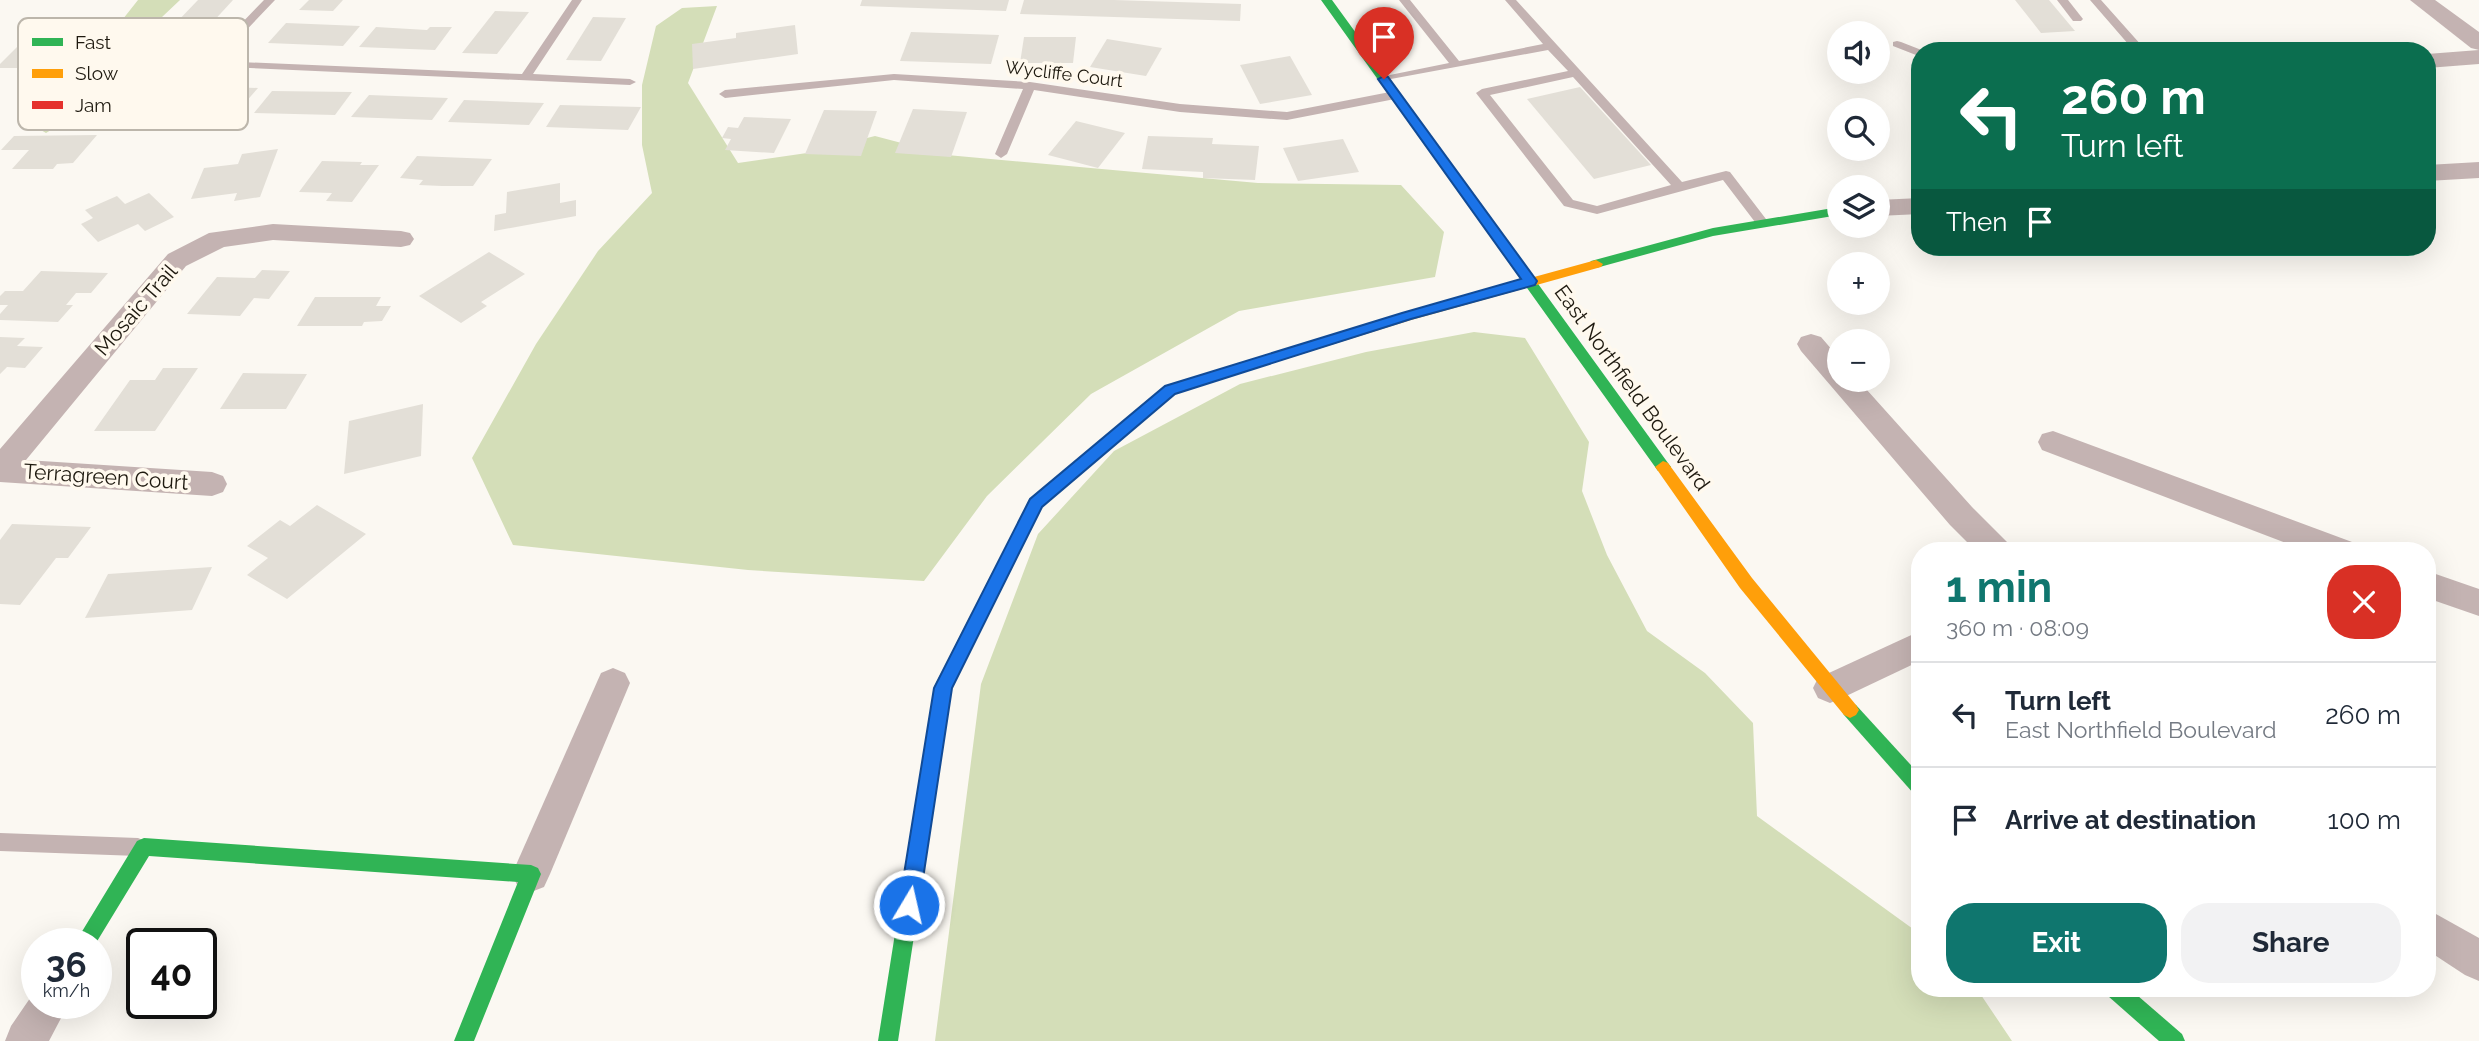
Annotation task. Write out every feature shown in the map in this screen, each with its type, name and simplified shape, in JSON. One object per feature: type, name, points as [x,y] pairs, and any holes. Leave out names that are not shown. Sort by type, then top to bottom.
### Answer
[{"type":"street","name":"East Northfield Boulevard","points":[[1326,0],[1746,583],[1830,688],[1911,778]]},
{"type":"street","points":[[2421,0],[2479,43]]},
{"type":"street","points":[[2436,60],[2479,57]]},
{"type":"street","points":[[2436,172],[2479,170]]},
{"type":"street","points":[[1890,207],[1911,206]]},
{"type":"street","points":[[888,1041],[943,688],[1036,503],[1170,390],[1407,316],[1530,281],[1713,232],[1827,213]]},
{"type":"street","name":"Mosaic Trail","points":[[0,470],[177,260],[218,239],[273,232],[401,239]]},
{"type":"street","points":[[1811,344],[1827,363]]},
{"type":"street","points":[[1852,392],[1987,542]]},
{"type":"street","points":[[2053,442],[2317,542]]},
{"type":"street","name":"Terragreen Court","points":[[0,470],[212,484]]},
{"type":"street","points":[[2436,587],[2479,603]]},
{"type":"street","points":[[1830,688],[1911,649]]},
{"type":"street","points":[[464,1041],[531,874],[613,683]]},
{"type":"street","points":[[94,928],[144,847],[531,874]]},
{"type":"street","points":[[2436,934],[2479,961]]},
{"type":"street","points":[[2124,997],[2175,1041]]},
{"type":"street","points":[[26,1041],[39,1019]]},
{"type":"lane","points":[[248,23],[270,0]]},
{"type":"lane","points":[[524,79],[576,0]]},
{"type":"lane","points":[[1404,0],[1457,65]]},
{"type":"lane","points":[[1510,0],[1679,187]]},
{"type":"lane","points":[[2062,0],[2077,19]]},
{"type":"lane","points":[[2095,0],[2133,42]]},
{"type":"lane","points":[[1897,44],[1911,49]]},
{"type":"lane","points":[[1384,79],[1551,46]]},
{"type":"lane","points":[[248,66],[630,82]]},
{"type":"lane","points":[[1576,73],[1482,93],[1569,203],[1597,210],[1726,175],[1763,223]]},
{"type":"lane","name":"Wycliffe Court","points":[[725,94],[894,77],[1030,86],[1180,108],[1287,116],[1395,95]]},
{"type":"lane","points":[[1001,154],[1030,86]]},
{"type":"lane","points":[[0,842],[144,847]]},
{"type":"green space","points":[[138,0],[180,0],[161,18],[124,18]]},
{"type":"green space","points":[[717,6],[688,83],[738,163],[807,153],[875,136],[947,155],[1258,183],[1401,185],[1444,232],[1435,277],[1239,311],[1091,394],[987,496],[924,581],[748,570],[513,545],[472,458],[536,344],[598,251],[652,193],[642,145],[642,85],[656,26],[682,8]]},
{"type":"green space","points":[[1474,332],[1525,338],[1589,442],[1582,491],[1607,555],[1647,631],[1705,673],[1753,723],[1757,816],[1911,927],[1911,997],[1982,997],[2012,1041],[935,1041],[981,684],[1038,534],[1114,451],[1240,384],[1366,352]]},
{"type":"building","points":[[198,0],[233,0],[216,18],[181,18]]},
{"type":"building","points":[[309,0],[343,0],[333,11],[299,10]]},
{"type":"building","points":[[862,0],[1009,0],[1006,11],[860,6]]},
{"type":"building","points":[[1024,0],[1241,4],[1240,21],[1020,14]]},
{"type":"building","points":[[2015,0],[2049,0],[2075,31],[2041,33]]},
{"type":"building","points":[[495,11],[529,12],[497,54],[462,53]]},
{"type":"building","points":[[593,17],[626,18],[601,61],[566,60]]},
{"type":"building","points":[[286,23],[360,26],[343,46],[268,43]]},
{"type":"building","points":[[795,25],[798,54],[693,69],[692,44],[736,38],[736,33]]},
{"type":"building","points":[[376,27],[427,30],[430,27],[452,27],[435,50],[359,47]]},
{"type":"building","points":[[911,32],[999,35],[991,64],[900,61]]},
{"type":"building","points":[[1024,37],[1076,37],[1073,63],[1020,63]]},
{"type":"building","points":[[1107,39],[1162,48],[1146,76],[1090,67]]},
{"type":"building","points":[[18,46],[18,68],[0,68],[0,64]]},
{"type":"building","points":[[1290,56],[1312,95],[1260,104],[1240,65]]},
{"type":"building","points":[[1580,87],[1651,165],[1594,179],[1527,99]]},
{"type":"building","points":[[248,88],[258,88],[248,100]]},
{"type":"building","points":[[272,91],[352,92],[335,115],[254,113]]},
{"type":"building","points":[[369,95],[448,98],[432,120],[351,117]]},
{"type":"building","points":[[464,100],[544,103],[529,125],[448,122]]},
{"type":"building","points":[[560,105],[641,107],[628,130],[546,127]]},
{"type":"building","points":[[913,109],[967,112],[951,157],[895,153]]},
{"type":"building","points":[[824,110],[877,111],[861,156],[805,154]]},
{"type":"building","points":[[744,117],[791,119],[774,153],[725,150],[731,139],[722,138],[728,127],[738,128]]},
{"type":"building","points":[[1076,121],[1125,133],[1098,168],[1048,155]]},
{"type":"building","points":[[97,135],[73,163],[57,164],[53,169],[12,169],[29,150],[1,150],[14,136]]},
{"type":"building","points":[[1148,136],[1213,138],[1212,144],[1259,146],[1255,180],[1203,178],[1203,172],[1142,169]]},
{"type":"building","points":[[1343,139],[1359,172],[1298,181],[1283,148]]},
{"type":"building","points":[[278,149],[260,197],[234,201],[237,193],[191,199],[204,168],[238,164],[242,154]]},
{"type":"building","points":[[417,156],[492,159],[473,186],[442,186],[419,185],[423,180],[400,178]]},
{"type":"building","points":[[322,161],[379,165],[352,202],[326,201],[332,193],[299,192]]},
{"type":"building","points":[[560,183],[560,203],[576,200],[576,216],[494,231],[495,215],[506,213],[507,192]]},
{"type":"building","points":[[149,193],[174,217],[145,231],[138,224],[98,242],[81,224],[93,218],[85,210],[117,196],[125,204]]},
{"type":"building","points":[[489,252],[525,274],[481,302],[487,306],[461,323],[419,296]]},
{"type":"building","points":[[262,270],[290,271],[269,299],[254,298],[240,316],[187,314],[217,277],[255,278]]},
{"type":"building","points":[[41,271],[108,273],[91,293],[76,293],[66,305],[73,305],[58,322],[0,320],[0,314],[8,305],[0,305],[0,296],[5,291],[23,291]]},
{"type":"building","points":[[315,297],[381,297],[376,306],[391,306],[382,321],[364,322],[362,326],[297,326]]},
{"type":"building","points":[[0,337],[25,338],[17,346],[43,347],[25,368],[7,367],[0,374]]},
{"type":"building","points":[[163,368],[198,368],[155,431],[94,431],[130,380],[155,380]]},
{"type":"building","points":[[243,373],[307,374],[286,409],[220,409]]},
{"type":"building","points":[[423,404],[421,456],[344,474],[349,421]]},
{"type":"building","points":[[317,505],[366,534],[287,599],[247,575],[268,558],[247,546],[280,520],[290,526]]},
{"type":"building","points":[[12,524],[91,527],[68,558],[56,558],[20,605],[0,604],[0,540]]},
{"type":"building","points":[[212,567],[192,610],[85,618],[108,574]]},
{"type":"traffic: fast","points":[[1326,0],[1663,467]]},
{"type":"traffic: fast","points":[[1596,264],[1713,232],[1827,213]]},
{"type":"traffic: fast","points":[[888,1041],[943,687],[1036,503],[1048,493]]},
{"type":"traffic: fast","points":[[1850,710],[1911,778]]},
{"type":"traffic: fast","points":[[94,928],[144,847],[531,874],[464,1041]]},
{"type":"traffic: fast","points":[[2124,997],[2175,1041]]},
{"type":"traffic: slow","points":[[1190,384],[1407,316],[1596,264]]},
{"type":"traffic: slow","points":[[1663,467],[1746,583],[1850,710]]},
{"type":"traffic: jam","points":[[1048,493],[1170,390],[1190,384]]},
{"type":"route","points":[[909,905],[943,688],[1036,503],[1170,390],[1407,316],[1530,281],[1384,79]]}]
